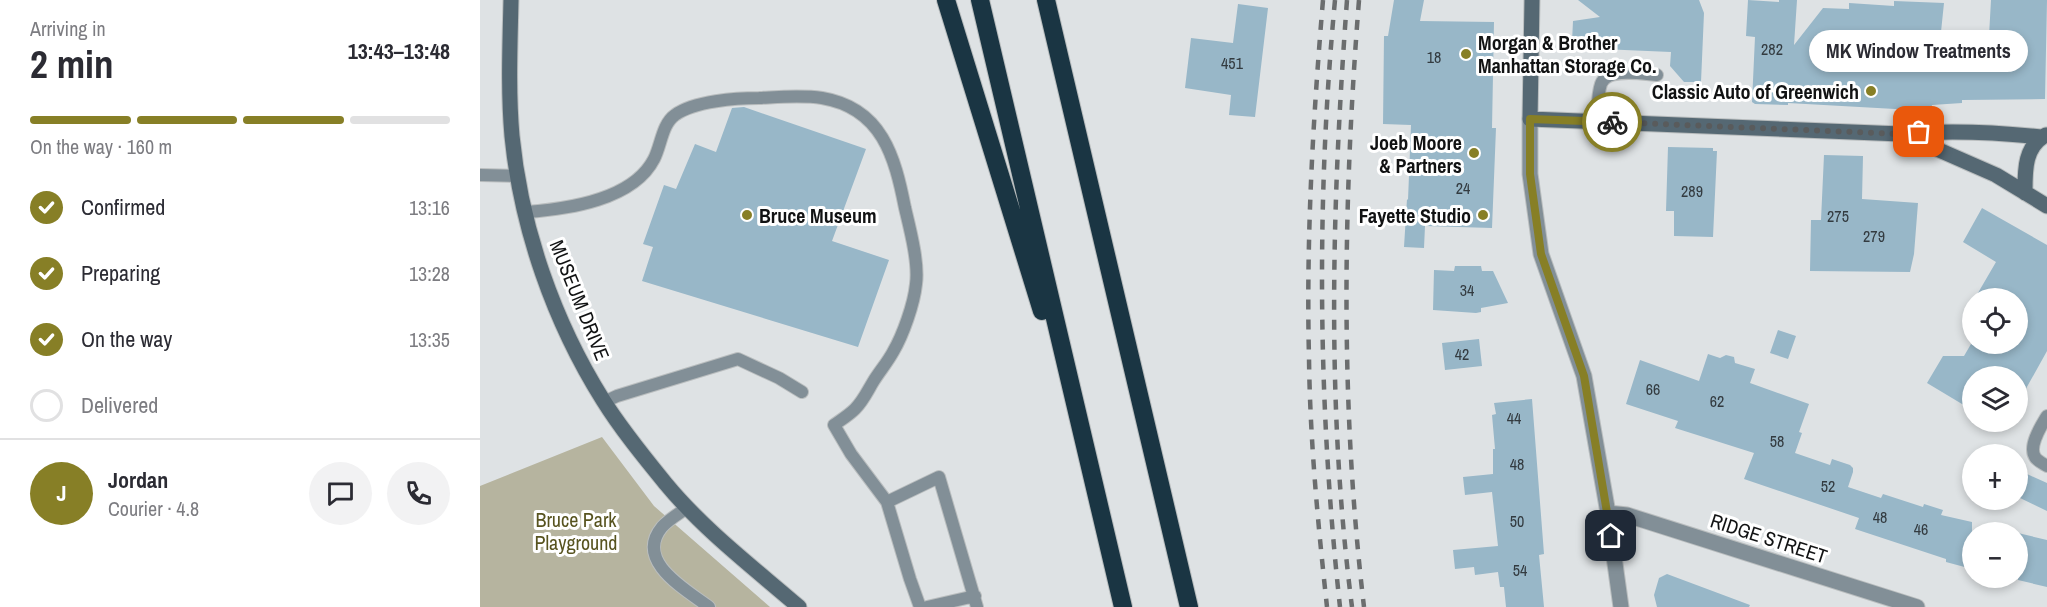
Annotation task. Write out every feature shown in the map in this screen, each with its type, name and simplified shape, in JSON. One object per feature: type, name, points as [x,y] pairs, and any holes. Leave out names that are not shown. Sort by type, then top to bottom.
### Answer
[{"type":"highway","points":[[946,0],[1090,469]]},
{"type":"highway","points":[[980,0],[1123,607]]},
{"type":"highway","points":[[1046,0],[1189,607]]},
{"type":"main road","name":"MUSEUM DRIVE","points":[[511,0],[509,89],[512,138],[518,176],[526,212],[549,289],[565,329],[604,402],[667,485],[688,507],[799,607]]},
{"type":"main road","points":[[1532,0],[1530,119],[1901,134],[1936,131],[2044,136]]},
{"type":"main road","points":[[1901,134],[1970,162],[2047,206]]},
{"type":"main road","points":[[2025,193],[2025,168],[2031,148],[2044,136]]},
{"type":"street","points":[[1530,119],[1530,174],[1541,254],[1584,376],[1608,513],[1621,607]]},
{"type":"street","name":"RIDGE STREET","points":[[1608,513],[1627,515],[1917,607]]},
{"type":"lane","points":[[1597,122],[1601,84],[1605,76],[1615,73],[1658,75]]},
{"type":"lane","points":[[526,212],[608,197],[626,187],[648,170],[658,152],[665,130],[675,115],[700,104],[741,98],[801,96],[824,98],[854,109],[878,129],[890,150],[899,178],[917,279],[915,295],[894,351],[855,409],[834,425],[851,454],[887,502],[920,607]]},
{"type":"lane","points":[[480,175],[518,176]]},
{"type":"lane","points":[[604,402],[738,359],[779,378],[802,392]]},
{"type":"lane","points":[[2047,416],[2038,432],[2033,450],[2035,458],[2047,466]]},
{"type":"lane","points":[[887,502],[939,477],[976,602],[927,607]]},
{"type":"lane","points":[[688,507],[663,525],[653,541],[655,559],[665,573],[709,607]]},
{"type":"green space","name":"Bruce Park Playground","points":[[602,437],[654,506],[770,607],[480,607],[480,486]]},
{"type":"building","points":[[1394,0],[1424,0],[1420,21],[1494,22],[1492,128],[1496,128],[1492,228],[1425,226],[1424,248],[1404,247],[1411,125],[1383,124],[1384,36],[1388,36]]},
{"type":"building","points":[[1578,0],[1699,0],[1704,13],[1701,82],[1684,82],[1670,66],[1671,52],[1578,48],[1572,42],[1573,21],[1600,17]]},
{"type":"building","points":[[1748,0],[1779,2],[1779,0],[1797,0],[1794,45],[1823,8],[1849,9],[1849,3],[1894,6],[1894,1],[1944,3],[1939,51],[1988,54],[1991,0],[2047,0],[2045,99],[1962,100],[1962,103],[1932,105],[1931,111],[1788,103],[1788,105],[1755,104],[1752,102],[1755,37],[1746,36]]},
{"type":"building","points":[[1238,4],[1268,8],[1255,117],[1229,115],[1231,95],[1185,88],[1191,38],[1233,43]]},
{"type":"building","name":"Bruce Museum","points":[[744,107],[866,149],[832,241],[889,260],[858,347],[642,281],[653,247],[643,244],[664,185],[676,189],[695,144],[716,152],[732,108]]},
{"type":"building","points":[[1668,147],[1713,148],[1713,151],[1717,151],[1713,237],[1674,236],[1674,211],[1666,211]]},
{"type":"building","points":[[1824,155],[1863,156],[1862,199],[1918,203],[1914,254],[1910,272],[1810,271],[1811,220],[1821,220]]},
{"type":"building","points":[[1982,208],[2047,245],[2047,351],[2028,385],[2028,366],[1962,366],[1962,404],[1927,383],[1943,356],[2028,354],[2028,288],[1981,288],[1996,262],[1963,242]]},
{"type":"building","points":[[1455,266],[1481,266],[1482,271],[1493,271],[1508,303],[1481,308],[1481,312],[1476,313],[1433,310],[1434,270],[1454,271]]},
{"type":"building","points":[[1778,330],[1796,336],[1788,359],[1770,353]]},
{"type":"building","points":[[1479,339],[1482,366],[1445,370],[1442,343]]},
{"type":"building","points":[[1708,354],[1720,358],[1726,355],[1734,357],[1735,363],[1755,369],[1750,383],[1809,404],[1799,432],[1802,433],[1795,453],[1830,465],[1832,459],[1850,465],[1853,472],[1848,487],[1881,498],[1883,494],[1923,507],[1924,504],[1943,510],[1941,515],[1972,522],[1962,522],[1962,566],[1855,529],[1859,518],[1744,479],[1754,453],[1675,428],[1678,421],[1626,404],[1640,360],[1699,381]]},
{"type":"building","points":[[1532,399],[1544,554],[1539,555],[1544,607],[1506,607],[1504,587],[1500,587],[1498,572],[1475,575],[1474,567],[1455,569],[1453,550],[1498,546],[1492,492],[1465,495],[1463,477],[1493,474],[1493,449],[1495,449],[1492,415],[1496,414],[1494,403]]},
{"type":"building","points":[[2028,474],[2047,483],[2047,511],[2028,502]]},
{"type":"building","points":[[2028,535],[2047,540],[2047,587],[2028,582]]},
{"type":"building","points":[[1667,574],[1750,605],[1749,607],[1657,607],[1654,595],[1659,578]]},
{"type":"railway","points":[[1323,0],[1311,179],[1308,313],[1313,451],[1327,607]]},
{"type":"railway","points":[[1335,0],[1325,151],[1322,304],[1327,456],[1340,607]]},
{"type":"railway","points":[[1347,0],[1338,152],[1334,304],[1338,455],[1352,607]]},
{"type":"railway","points":[[1359,0],[1350,152],[1346,304],[1351,455],[1364,607]]},
{"type":"way so far","points":[[1612,122],[1901,134],[1919,132]]},
{"type":"place","name":"Morgan & Brother Manhattan Storage Co.","points":[[1466,54]]},
{"type":"place","name":"Classic Auto of Greenwich","points":[[1871,91]]},
{"type":"place","name":"MK Window Treatments","points":[[1919,132]]},
{"type":"place","name":"Joeb Moore & Partners","points":[[1474,153]]},
{"type":"place","name":"Bruce Museum","points":[[747,215]]},
{"type":"place","name":"Fayette Studio","points":[[1483,215]]},
{"type":"route","points":[[1611,536],[1584,376],[1541,254],[1534,214],[1529,147],[1530,119],[1612,122]]}]
